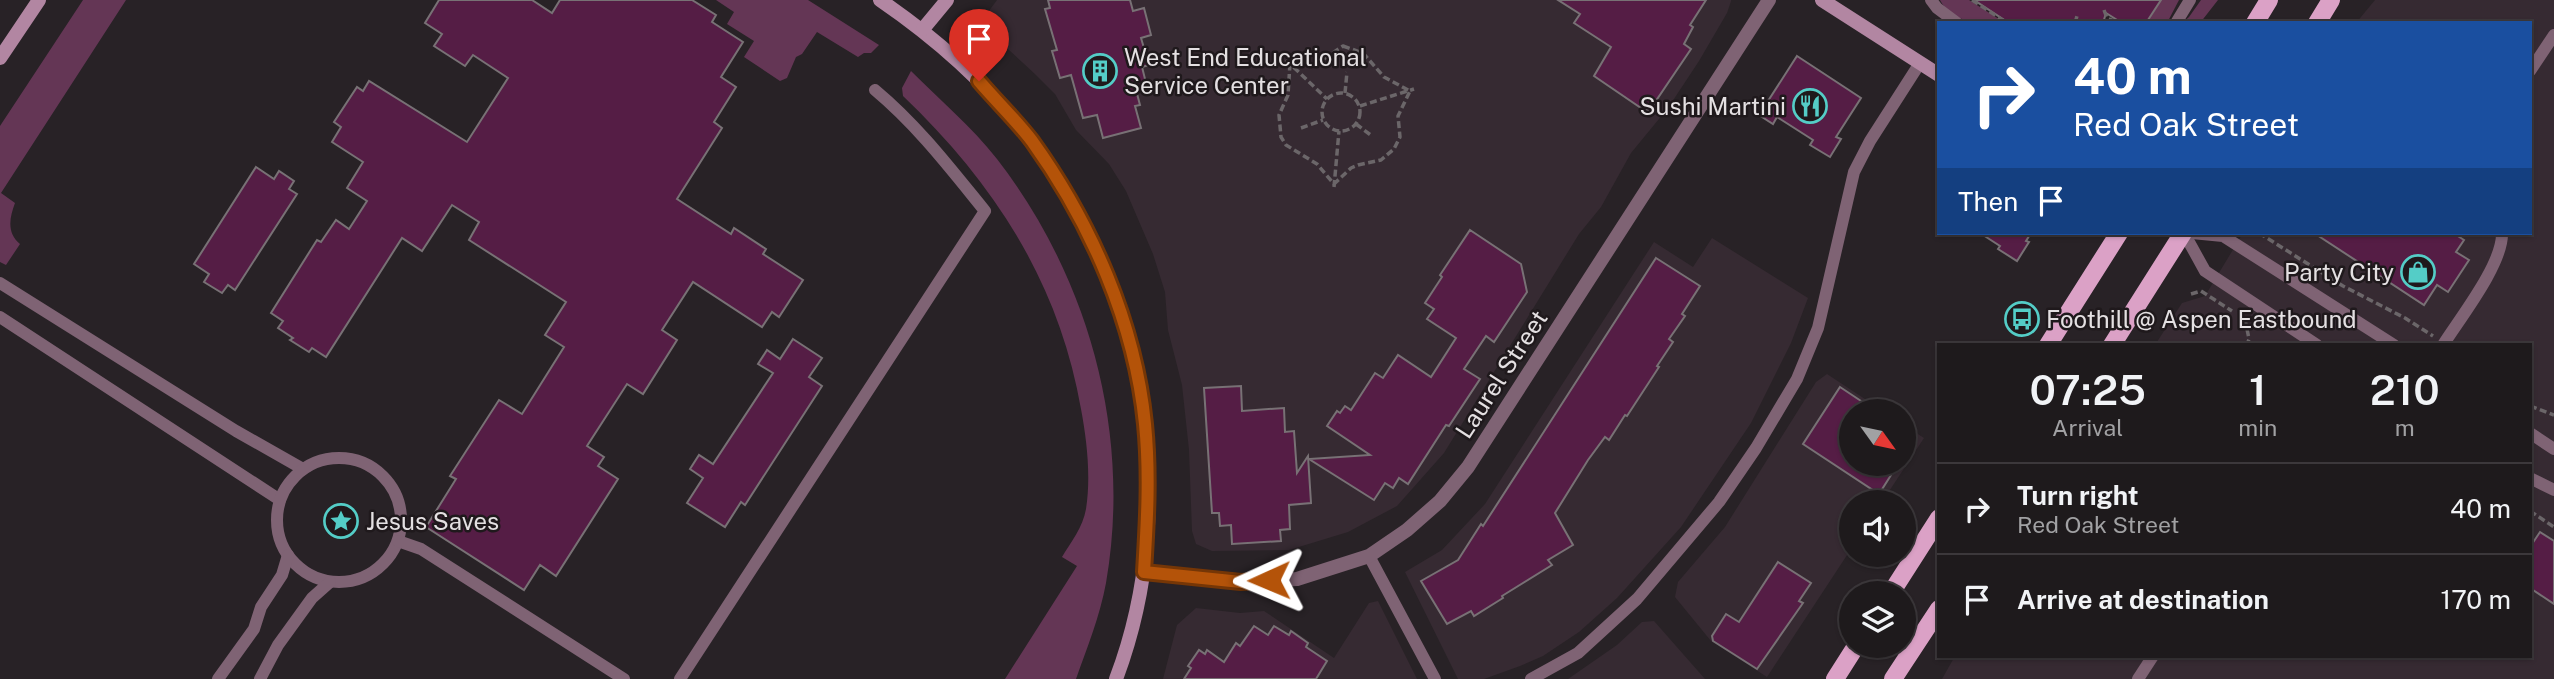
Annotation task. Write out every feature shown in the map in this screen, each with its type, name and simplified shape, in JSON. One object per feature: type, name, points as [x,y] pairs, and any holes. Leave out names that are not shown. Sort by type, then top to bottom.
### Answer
[{"type":"main road","points":[[2256,21],[2269,0]]},
{"type":"main road","points":[[2318,21],[2331,0]]},
{"type":"main road","points":[[2049,343],[2118,235]]},
{"type":"main road","points":[[2113,343],[2183,235]]},
{"type":"main road","points":[[1899,581],[1937,521]]},
{"type":"main road","points":[[1893,679],[1937,612]]},
{"type":"main road","points":[[1835,679],[1848,658]]},
{"type":"street","points":[[0,57],[39,0]]},
{"type":"street","points":[[880,0],[923,29],[979,81],[1031,140],[1075,207],[1109,279],[1132,351],[1145,423],[1149,498],[1144,572],[1132,631],[1116,679]]},
{"type":"street","points":[[923,29],[947,0]]},
{"type":"street","name":"Laurel Street","points":[[1144,572],[1241,582],[1297,579],[1369,556],[1407,530],[1440,501],[1468,467],[1769,0]]},
{"type":"street","points":[[1822,0],[1937,74]]},
{"type":"lane","points":[[1931,0],[1937,8],[1955,21]]},
{"type":"lane","points":[[2177,21],[2190,0]]},
{"type":"lane","points":[[2532,68],[2554,35]]},
{"type":"lane","points":[[1531,679],[1578,653],[1637,598],[1719,502],[1756,448],[1797,379],[1818,328],[1854,172],[1870,141],[1920,63]]},
{"type":"lane","points":[[680,679],[985,211],[933,145],[875,90]]},
{"type":"lane","points":[[2185,235],[2205,271],[2314,343]]},
{"type":"lane","points":[[2213,235],[2223,236],[2391,343]]},
{"type":"lane","points":[[2444,343],[2494,265],[2502,235]]},
{"type":"lane","points":[[0,283],[303,469]]},
{"type":"lane","points":[[0,317],[281,500]]},
{"type":"lane","points":[[2532,434],[2554,449]]},
{"type":"lane","points":[[336,457],[354,459],[370,465],[384,476],[394,490],[401,506],[402,524],[398,541],[388,560],[371,574],[351,582],[330,582],[313,577],[299,568],[288,555],[278,529],[281,500],[293,478],[303,469],[336,457]]},
{"type":"lane","points":[[2532,479],[2554,490]]},
{"type":"lane","points":[[398,541],[421,549],[624,679]]},
{"type":"lane","points":[[218,679],[254,629],[261,607],[282,575],[288,555]]},
{"type":"lane","points":[[1369,556],[1435,679]]},
{"type":"lane","points":[[260,679],[278,645],[312,598],[330,582]]},
{"type":"lane","points":[[2138,679],[2152,658]]},
{"type":"path","points":[[1972,0],[2004,21]]},
{"type":"path","points":[[2105,10],[2107,20]]},
{"type":"path","points":[[2076,21],[2077,16]]},
{"type":"path","points":[[1288,62],[1317,61],[1347,46],[1363,53],[1384,76],[1412,90]]},
{"type":"path","points":[[1288,62],[1327,99]]},
{"type":"path","points":[[1288,62],[1288,95],[1279,115],[1281,137],[1286,145],[1317,164],[1334,186]]},
{"type":"path","points":[[1345,93],[1347,72]]},
{"type":"path","points":[[1360,106],[1412,90]]},
{"type":"path","points":[[1334,186],[1351,169],[1381,160],[1394,149],[1400,137],[1398,116],[1412,90]]},
{"type":"path","points":[[1335,94],[1353,96],[1360,106],[1359,119],[1351,129],[1332,130],[1323,120],[1322,107],[1327,99],[1335,94]]},
{"type":"path","points":[[1301,128],[1323,120]]},
{"type":"path","points":[[1356,124],[1372,136]]},
{"type":"path","points":[[1334,186],[1339,131]]},
{"type":"path","points":[[2262,235],[2343,286],[2429,333]]},
{"type":"path","points":[[2190,294],[2201,292],[2234,312]]},
{"type":"path","points":[[2248,343],[2245,319],[2255,326]]},
{"type":"path","points":[[2532,407],[2554,415]]},
{"type":"path","points":[[2532,512],[2554,527]]},
{"type":"shaded area","points":[[83,0],[126,0],[1,193],[15,203],[10,225],[20,244],[6,265],[0,262],[0,126]]},
{"type":"shaded area","points":[[716,0],[808,0],[879,45],[871,53],[858,57],[817,32],[802,54],[796,57],[787,78],[780,81],[744,57],[754,41],[727,24],[734,12]]},
{"type":"shaded area","points":[[997,0],[1731,1],[1727,13],[1699,61],[1668,108],[1631,153],[1601,207],[1579,234],[1444,453],[1397,506],[1348,532],[1289,550],[1212,551],[1196,544],[1192,531],[1189,450],[1182,385],[1168,330],[1165,292],[1153,254],[1126,191],[1109,164],[1076,130],[1055,94],[1009,50],[990,38],[986,15]]},
{"type":"shaded area","points":[[1940,0],[1969,0],[2002,21],[1968,21],[1952,14]]},
{"type":"shaded area","points":[[2161,0],[2179,0],[2168,21],[2147,21]]},
{"type":"shaded area","points":[[2201,0],[2218,0],[2202,21],[2184,21]]},
{"type":"shaded area","points":[[2375,0],[2554,0],[2554,679],[1942,679],[1954,658],[2532,658],[2532,343],[2156,343],[2182,303],[2205,296],[2242,235],[2532,235],[2532,21],[2358,21]]},
{"type":"shaded area","points":[[911,71],[987,147],[1029,205],[1056,254],[1079,306],[1096,359],[1107,414],[1113,470],[1113,527],[1106,583],[1093,632],[1076,679],[1005,679],[1077,566],[1062,557],[1082,522],[1088,484],[1085,434],[1071,363],[1057,319],[1018,238],[967,164],[903,96],[902,88]]},
{"type":"shaded area","points":[[1712,238],[1808,298],[1791,343],[1751,423],[1681,527],[1617,598],[1579,632],[1543,656],[1520,666],[1484,679],[1458,679],[1405,572],[1442,550],[1485,504],[1654,242],[1693,267]]},
{"type":"shaded area","points":[[1827,374],[1865,399],[1839,399],[1839,476],[1899,476],[1890,490],[1839,490],[1839,567],[1767,677],[1711,641],[1675,597],[1678,582],[1725,527],[1816,382]]},
{"type":"shaded area","points":[[1916,433],[1924,438],[1916,450]]},
{"type":"shaded area","points":[[1378,601],[1417,679],[1163,679],[1177,625],[1196,608],[1240,613],[1264,611],[1334,658],[1369,603]]},
{"type":"shaded area","points":[[1654,621],[1705,679],[1568,679],[1617,645],[1642,622]]},
{"type":"building","points":[[439,0],[532,0],[552,13],[560,0],[692,0],[716,15],[712,22],[743,42],[721,77],[736,87],[714,122],[722,128],[677,199],[731,234],[734,228],[766,249],[763,254],[803,280],[779,317],[772,312],[762,327],[693,282],[662,330],[677,340],[643,394],[627,384],[587,446],[604,457],[598,466],[618,479],[556,576],[540,565],[524,590],[426,527],[456,479],[450,476],[499,400],[522,414],[564,347],[545,335],[566,302],[469,240],[479,222],[452,205],[422,251],[402,238],[326,357],[312,348],[309,352],[290,340],[293,338],[278,328],[283,321],[271,313],[317,240],[321,242],[336,220],[349,229],[367,201],[347,188],[363,162],[332,142],[341,127],[334,122],[357,87],[363,91],[369,81],[467,142],[508,78],[473,55],[465,66],[434,46],[442,34],[425,23]]},
{"type":"building","name":"West End Educational Service Center","points":[[1048,0],[1130,0],[1133,11],[1144,8],[1151,35],[1141,38],[1149,65],[1142,67],[1147,87],[1136,90],[1140,105],[1135,106],[1141,128],[1103,138],[1097,115],[1083,118],[1071,75],[1060,78],[1052,51],[1057,50],[1045,9],[1050,8]]},
{"type":"building","points":[[1558,0],[1706,0],[1690,25],[1693,27],[1684,44],[1691,49],[1649,111],[1594,76],[1611,47],[1574,23],[1580,14]]},
{"type":"building","points":[[1974,0],[2161,0],[2147,21],[2119,21],[2106,13],[2104,21],[2006,21]]},
{"type":"building","name":"Sushi Martini","points":[[1797,56],[1861,98],[1836,137],[1841,139],[1830,157],[1810,145],[1813,140],[1777,117],[1773,124],[1759,115]]},
{"type":"building","points":[[256,167],[274,179],[279,171],[294,181],[289,189],[297,194],[235,290],[228,285],[222,293],[204,282],[209,274],[194,264]]},
{"type":"building","points":[[1470,230],[1521,264],[1527,292],[1494,342],[1486,336],[1464,369],[1480,379],[1408,484],[1399,478],[1393,488],[1385,483],[1374,500],[1309,459],[1370,455],[1327,426],[1337,411],[1340,413],[1345,406],[1351,410],[1375,373],[1383,378],[1398,355],[1431,377],[1456,338],[1427,319],[1434,309],[1425,303]]},
{"type":"building","points":[[1983,235],[2030,235],[2026,241],[2029,242],[2017,261],[1998,249],[2000,246]]},
{"type":"building","name":"Party City","points":[[2317,235],[2456,235],[2464,240],[2456,252],[2469,260],[2448,292],[2437,285],[2424,305]]},
{"type":"building","points":[[1656,258],[1700,286],[1682,314],[1685,316],[1669,339],[1673,342],[1657,366],[1659,367],[1609,440],[1605,437],[1588,460],[1555,513],[1573,545],[1548,560],[1552,565],[1502,596],[1503,598],[1474,616],[1471,611],[1447,624],[1421,581],[1458,560],[1481,524],[1483,526]]},
{"type":"building","points":[[793,339],[822,358],[809,377],[822,386],[745,505],[741,502],[725,527],[687,503],[703,478],[690,469],[699,455],[713,464],[773,373],[758,364],[767,350],[780,359]]},
{"type":"building","points":[[1241,386],[1242,411],[1284,408],[1285,432],[1294,431],[1297,473],[1308,456],[1311,503],[1289,505],[1290,529],[1280,530],[1281,541],[1232,544],[1231,525],[1220,526],[1219,513],[1212,513],[1204,388]]},
{"type":"building","points":[[1840,387],[1858,399],[1839,399],[1839,468],[1803,444]]},
{"type":"building","points":[[1852,476],[1890,476],[1882,490],[1873,490]]},
{"type":"building","points":[[2540,532],[2554,541],[2554,604],[2532,589],[2532,544]]},
{"type":"building","points":[[1778,562],[1811,583],[1799,601],[1803,603],[1757,669],[1713,641],[1712,636],[1726,614],[1739,622]]},
{"type":"building","points":[[1254,626],[1268,635],[1274,626],[1289,635],[1291,631],[1308,643],[1306,647],[1327,661],[1316,679],[1184,679],[1191,668],[1188,666],[1199,650],[1205,654],[1207,650],[1224,662],[1236,643],[1240,646]]},
{"type":"place","name":"West End Educational Service Center","points":[[1100,71]]},
{"type":"place","name":"Sushi Martini","points":[[1810,106]]},
{"type":"place","name":"Party City","points":[[2418,272]]},
{"type":"place","name":"Foothill @ Aspen Eastbound","points":[[2022,319]]},
{"type":"place","name":"Jesus Saves","points":[[341,521]]},
{"type":"route","points":[[979,81],[1031,140],[1075,207],[1109,279],[1132,351],[1145,423],[1149,498],[1144,572],[1241,582],[1269,580]]}]
